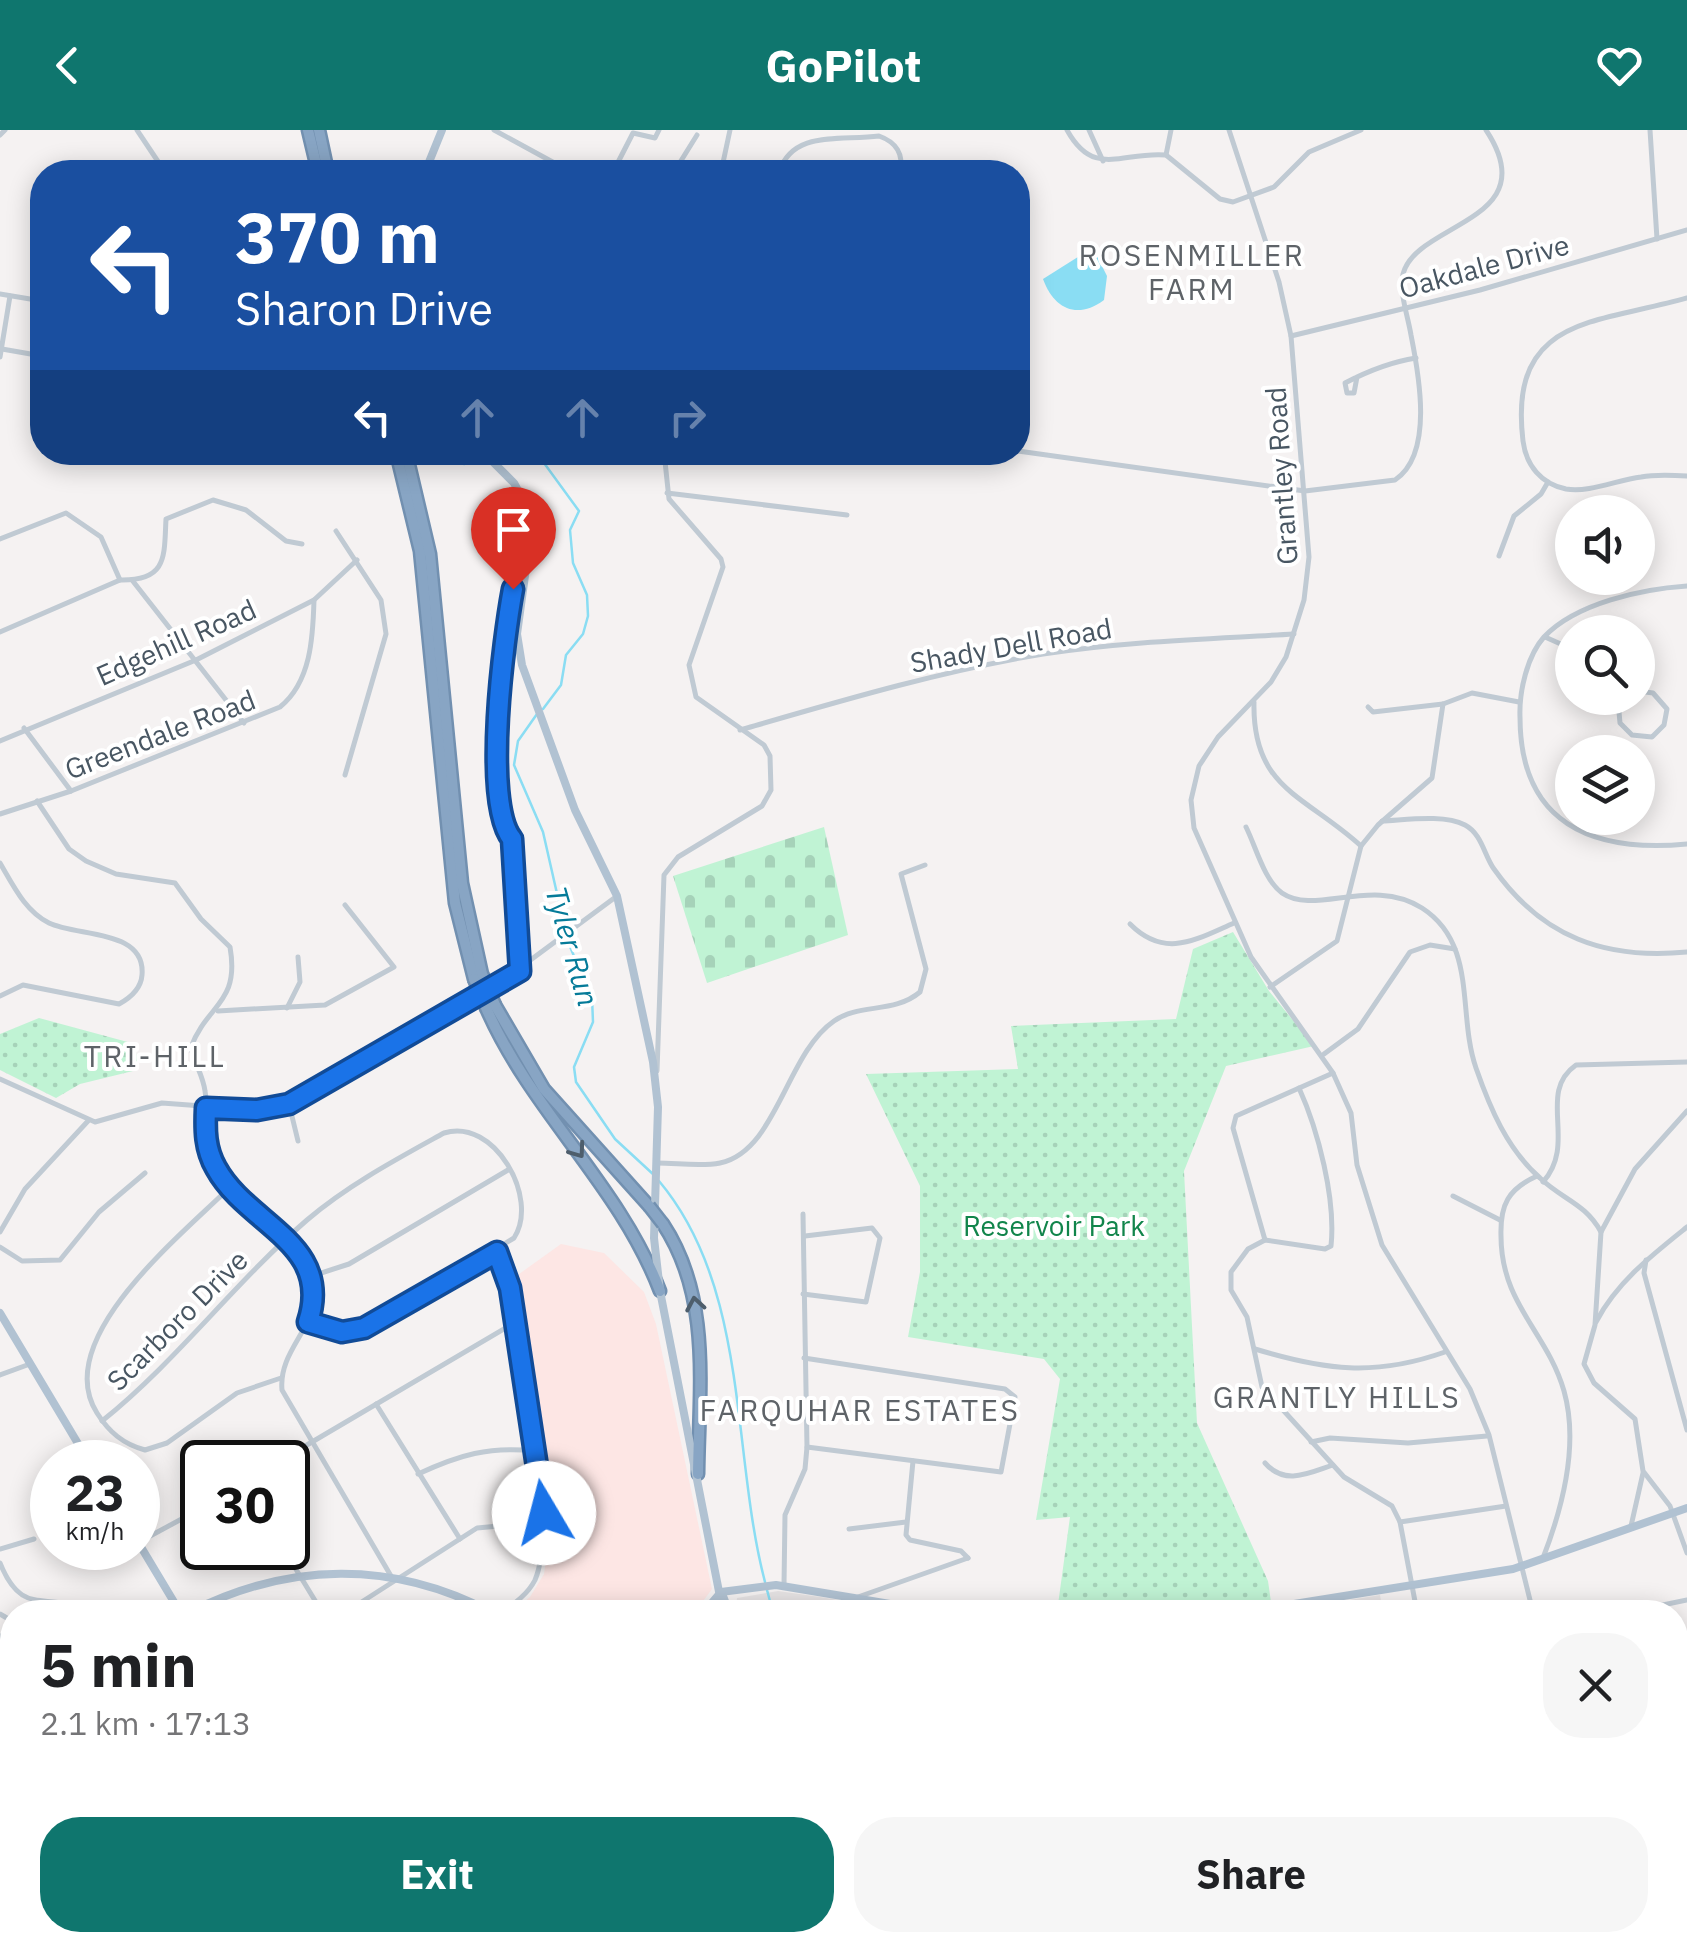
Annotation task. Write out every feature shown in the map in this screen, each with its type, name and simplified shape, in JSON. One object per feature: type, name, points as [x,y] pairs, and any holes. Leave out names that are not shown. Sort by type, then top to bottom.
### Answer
[{"type":"highway","points":[[308,130],[315,160]]},
{"type":"highway","points":[[319,130],[325,160]]},
{"type":"highway","points":[[399,465],[420,551],[454,903],[478,977],[518,1068],[628,1220],[660,1291]]},
{"type":"highway","points":[[409,465],[430,554],[462,883],[478,977]]},
{"type":"highway","points":[[491,1008],[544,1089],[649,1206],[681,1256],[696,1307],[698,1474]]},
{"type":"main road","points":[[430,160],[442,130]]},
{"type":"main road","points":[[495,465],[514,483],[528,509],[530,532],[518,643],[538,714],[574,810],[617,896],[656,1079],[658,1163],[654,1238],[660,1291],[724,1600]]},
{"type":"main road","points":[[0,1313],[76,1440]]},
{"type":"main road","points":[[1318,1600],[1522,1566],[1687,1508]]},
{"type":"main road","points":[[155,1570],[173,1600]]},
{"type":"main road","points":[[219,1600],[252,1586],[300,1575],[391,1576],[466,1600]]},
{"type":"main road","points":[[715,1600],[722,1592],[766,1585],[865,1600]]},
{"type":"street","points":[[137,130],[157,160]]},
{"type":"street","points":[[494,130],[549,160]]},
{"type":"street","points":[[619,160],[633,133],[655,138],[659,130]]},
{"type":"street","points":[[724,160],[730,130]]},
{"type":"street","points":[[1067,130],[1080,150],[1103,161],[1166,155],[1220,199],[1234,202],[1274,187],[1310,152],[1361,130]]},
{"type":"street","points":[[1089,130],[1103,161]]},
{"type":"street","points":[[1166,155],[1171,130]]},
{"type":"street","name":"Grantley Road","points":[[1229,130],[1290,336],[1309,569],[1294,634],[1278,672],[1209,748],[1192,788],[1197,840],[1234,922],[1270,987],[1324,1054],[1334,1073],[1350,1113],[1357,1165],[1380,1241],[1470,1390],[1489,1435],[1529,1600]]},
{"type":"street","points":[[1030,454],[1305,491],[1394,480],[1407,472],[1418,437],[1416,358],[1403,276],[1413,254],[1482,212],[1497,188],[1499,158],[1486,130]]},
{"type":"street","points":[[1650,130],[1657,239]]},
{"type":"street","points":[[682,160],[698,135]]},
{"type":"street","points":[[783,160],[801,140],[879,136],[899,152],[899,160]]},
{"type":"street","name":"Oakdale Drive","points":[[1290,336],[1687,230]]},
{"type":"street","points":[[0,294],[30,299]]},
{"type":"street","points":[[0,357],[10,296]]},
{"type":"street","points":[[1687,298],[1572,329],[1535,354],[1526,372],[1522,430],[1533,469],[1548,482],[1567,489],[1643,476],[1687,476]]},
{"type":"street","points":[[2,349],[30,354]]},
{"type":"street","points":[[1357,377],[1396,361],[1416,358]]},
{"type":"street","points":[[656,1079],[664,875],[678,858],[762,806],[771,790],[770,756],[764,745],[696,697],[688,665],[718,592],[721,559],[666,493],[665,465]]},
{"type":"street","points":[[1498,556],[1514,516],[1542,494],[1548,482]]},
{"type":"street","points":[[666,493],[847,515]]},
{"type":"street","points":[[0,632],[120,580],[132,580],[164,562],[166,519],[213,500],[246,510],[286,541],[302,544]]},
{"type":"street","points":[[0,539],[66,513],[100,537],[120,580]]},
{"type":"street","points":[[336,531],[381,600],[386,634],[345,776]]},
{"type":"street","name":"Edgehill Road","points":[[0,741],[196,660],[314,600],[357,560]]},
{"type":"street","points":[[132,580],[244,722]]},
{"type":"street","points":[[520,971],[512,839],[504,821],[496,705],[513,589],[523,582]]},
{"type":"street","points":[[1687,586],[1622,598],[1560,624],[1534,652],[1520,702],[1520,732],[1530,784],[1556,817],[1602,838],[1687,844]]},
{"type":"street","name":"Greendale Road","points":[[0,814],[72,791],[263,717],[292,698],[312,647],[314,600]]},
{"type":"street","name":"Shady Dell Road","points":[[740,730],[969,668],[1046,654],[1154,640],[1294,634]]},
{"type":"street","points":[[1545,637],[1555,641]]},
{"type":"street","points":[[1368,707],[1374,712],[1443,704],[1472,693],[1520,702]]},
{"type":"street","points":[[1620,715],[1624,730],[1639,738],[1652,736],[1664,725],[1667,710],[1655,695]]},
{"type":"street","points":[[1254,702],[1255,746],[1278,781],[1361,846]]},
{"type":"street","points":[[1270,987],[1336,941],[1352,894],[1354,860],[1361,846],[1432,778],[1443,704]]},
{"type":"street","points":[[24,728],[72,791]]},
{"type":"street","points":[[37,801],[69,849],[116,874],[175,883],[200,919],[230,947],[233,975],[218,1012],[200,1026],[191,1047],[205,1090],[210,1153],[230,1187],[302,1256],[312,1276],[315,1295],[308,1322],[290,1347],[281,1378],[284,1398],[309,1440]]},
{"type":"street","points":[[1382,822],[1463,824],[1476,834],[1518,902],[1542,922],[1575,939],[1640,952],[1687,952]]},
{"type":"street","points":[[1246,827],[1281,893],[1301,902],[1380,894],[1418,905],[1440,921],[1462,968],[1474,1064],[1500,1127],[1515,1153],[1537,1176],[1590,1212],[1602,1232]]},
{"type":"street","points":[[0,863],[35,914],[49,923],[127,944],[140,957],[142,972],[136,991],[118,1004],[23,984],[2,994],[0,986]]},
{"type":"street","points":[[658,1163],[722,1163],[750,1145],[763,1130],[807,1047],[836,1019],[892,1008],[920,992],[926,970],[901,874],[926,865]]},
{"type":"street","points":[[0,1232],[26,1189],[88,1121],[162,1104],[257,1110],[289,1104],[520,971],[617,896]]},
{"type":"street","points":[[218,1012],[325,1005],[394,967],[345,905]]},
{"type":"street","points":[[1130,924],[1158,945],[1175,946],[1234,922]]},
{"type":"street","points":[[1324,1054],[1358,1029],[1410,952],[1430,945],[1455,950]]},
{"type":"street","points":[[287,1008],[300,982],[298,957]]},
{"type":"street","points":[[1543,1182],[1560,1159],[1556,1102],[1569,1070],[1576,1065],[1616,1062],[1687,1062]]},
{"type":"street","points":[[1266,1240],[1232,1128],[1236,1116],[1334,1073]]},
{"type":"street","points":[[0,1078],[88,1121]]},
{"type":"street","points":[[1299,1088],[1320,1145],[1332,1221],[1331,1246],[1324,1249],[1266,1240],[1248,1248],[1231,1272],[1231,1290],[1247,1316],[1262,1388],[1344,1477],[1392,1506],[1400,1522],[1415,1600]]},
{"type":"street","points":[[289,1104],[298,1141]]},
{"type":"street","points":[[1631,1528],[1643,1470],[1635,1419],[1586,1371],[1595,1325],[1602,1232],[1634,1169],[1687,1110]]},
{"type":"street","name":"Scarboro Drive","points":[[102,1420],[162,1369],[285,1240],[338,1197],[454,1130],[481,1137],[508,1170],[523,1200],[519,1230],[497,1252]]},
{"type":"street","points":[[312,1276],[349,1264],[508,1170]]},
{"type":"street","points":[[0,1247],[22,1260],[60,1260],[99,1212],[145,1173]]},
{"type":"street","points":[[1537,1176],[1512,1190],[1500,1220],[1505,1278],[1522,1316],[1552,1358],[1568,1416],[1562,1500],[1543,1558]]},
{"type":"street","points":[[230,1187],[128,1290],[95,1344],[86,1370],[90,1401],[102,1420],[130,1446],[158,1448],[238,1393],[281,1378]]},
{"type":"street","points":[[1453,1196],[1500,1220]]},
{"type":"street","points":[[1590,1212],[1613,1208]]},
{"type":"street","points":[[784,1585],[784,1515],[805,1468],[803,1214]]},
{"type":"street","points":[[803,1236],[872,1228],[880,1238],[866,1302],[803,1294]]},
{"type":"street","points":[[1595,1325],[1610,1298],[1646,1260],[1687,1228]]},
{"type":"street","points":[[308,1322],[342,1332],[364,1328],[497,1252],[510,1288],[544,1513],[536,1578],[518,1600]]},
{"type":"street","points":[[1646,1260],[1644,1273],[1687,1428]]},
{"type":"street","points":[[391,1576],[310,1442],[514,1324]]},
{"type":"street","points":[[1254,1350],[1318,1368],[1354,1369],[1389,1368],[1445,1352]]},
{"type":"street","points":[[804,1358],[1012,1392],[1015,1397],[1004,1467],[995,1473],[806,1447]]},
{"type":"street","points":[[0,1375],[30,1364]]},
{"type":"street","points":[[376,1404],[460,1539]]},
{"type":"street","points":[[1311,1442],[1330,1438],[1408,1444],[1489,1435]]},
{"type":"street","points":[[418,1474],[465,1452],[502,1447],[534,1451]]},
{"type":"street","points":[[853,1598],[968,1558],[960,1551],[910,1540],[906,1522],[913,1461]]},
{"type":"street","points":[[1266,1463],[1278,1474],[1296,1477],[1334,1465]]},
{"type":"street","points":[[1643,1470],[1673,1512],[1687,1553]]},
{"type":"street","points":[[1400,1522],[1507,1506]]},
{"type":"street","points":[[849,1529],[906,1522]]},
{"type":"street","points":[[366,1600],[488,1525],[542,1534]]},
{"type":"street","points":[[0,1549],[30,1539]]},
{"type":"street","points":[[0,1563],[9,1585],[24,1598],[33,1600]]},
{"type":"street","points":[[297,1570],[315,1600]]},
{"type":"shaded area","points":[[561,1244],[604,1253],[644,1292],[656,1324],[712,1589],[704,1600],[526,1600],[544,1574],[548,1546],[508,1282]]},
{"type":"shaded area","points":[[778,1591],[835,1600],[737,1600]]},
{"type":"shaded area","points":[[1380,1595],[1381,1600],[1350,1600]]},
{"type":"green space","points":[[824,827],[848,935],[707,983],[673,876]]},
{"type":"green space","name":"Reservoir Park","points":[[1233,932],[1269,991],[1314,1046],[1226,1066],[1184,1171],[1197,1423],[1268,1581],[1271,1600],[1059,1600],[1070,1517],[1036,1520],[1060,1379],[1044,1359],[908,1337],[920,1272],[920,1186],[866,1074],[1018,1069],[1011,1026],[1176,1019],[1193,949]]},
{"type":"green space","points":[[39,1018],[135,1044],[137,1061],[133,1071],[80,1084],[56,1098],[0,1070],[0,1034]]},
{"type":"water","points":[[1094,250],[1107,276],[1104,300],[1085,309],[1068,308],[1053,298],[1043,279]]},
{"type":"waterway","name":"Tyler Run","points":[[543,709],[561,685],[566,655],[583,634],[588,616],[587,595],[573,563],[570,530],[579,511],[545,465]]},
{"type":"waterway","name":"Tyler Run","points":[[537,714],[518,741],[514,765],[543,832],[568,942],[592,998],[593,1022],[574,1067],[576,1082],[615,1139],[654,1175]]},
{"type":"waterway","name":"Tyler Run","points":[[659,1181],[688,1224],[709,1271],[724,1321],[754,1532],[765,1582]]},
{"type":"waterway","name":"Tyler Run","points":[[767,1590],[770,1600]]},
{"type":"district","name":"ROSENMILLER FARM","points":[[1192,271]]},
{"type":"district","name":"TRI-HILL","points":[[155,1055]]},
{"type":"district","name":"GRANTLY HILLS","points":[[1337,1396]]},
{"type":"district","name":"FARQUHAR ESTATES","points":[[860,1409]]},
{"type":"route","points":[[513,589],[496,705],[504,821],[512,839],[520,971],[289,1104],[257,1110],[206,1108],[205,1138],[216,1170],[302,1256],[312,1276],[315,1295],[308,1322],[342,1332],[356,1331],[497,1252],[510,1288],[544,1513]]}]
